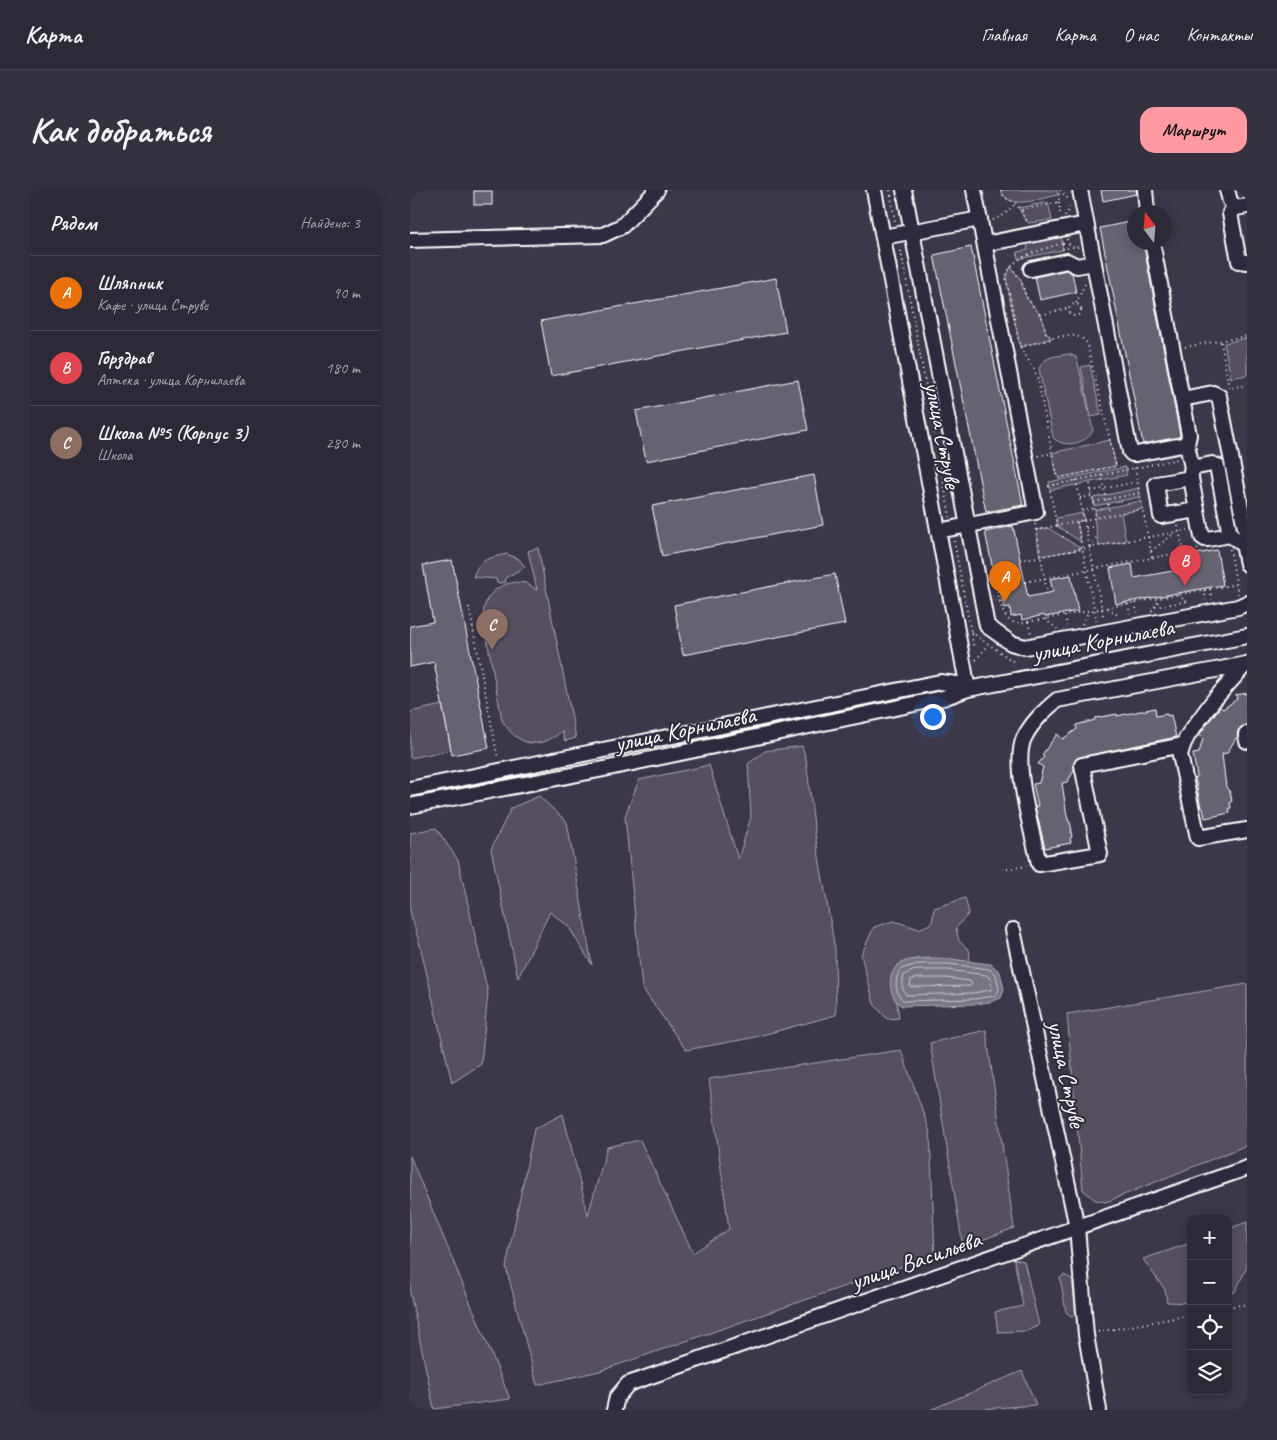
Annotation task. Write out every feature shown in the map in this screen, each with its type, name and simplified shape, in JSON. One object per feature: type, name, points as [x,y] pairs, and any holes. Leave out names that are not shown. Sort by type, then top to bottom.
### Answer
[{"type":"street","points":[[410,240],[603,235],[622,226],[657,190]]},
{"type":"street","name":"улица Струве","points":[[874,190],[945,530],[968,688]]},
{"type":"street","points":[[904,190],[987,626],[1018,646],[1034,645],[1238,607],[1247,603]]},
{"type":"street","points":[[945,530],[1036,512],[974,190]]},
{"type":"street","points":[[1080,190],[1130,452],[1132,454],[1217,466],[1238,540],[1247,564]]},
{"type":"street","points":[[1145,190],[1146,205]]},
{"type":"street","points":[[1227,190],[1230,201],[1241,207]]},
{"type":"street","points":[[1241,207],[1230,213],[1239,258],[1242,262],[1247,262]]},
{"type":"street","points":[[883,237],[980,221]]},
{"type":"street","points":[[985,244],[1086,224]]},
{"type":"street","points":[[1154,250],[1173,350],[1182,399],[1189,435],[1190,462],[1202,537],[1205,539],[1238,540],[1246,533],[1219,396],[1213,393],[1182,399]]},
{"type":"street","points":[[1031,269],[1067,261],[1077,266],[1094,263]]},
{"type":"street","points":[[1190,462],[1156,484],[1157,492],[1162,516],[1197,510]]},
{"type":"street","name":"улица Корнилаева","points":[[410,806],[599,770],[943,698],[968,688],[1247,636]]},
{"type":"street","points":[[1183,745],[1082,766],[1100,854],[1039,864],[1020,763],[1023,739],[1043,712],[1057,700],[1246,664]]},
{"type":"street","points":[[1246,664],[1213,701],[1188,735],[1180,755],[1198,838],[1247,830]]},
{"type":"street","name":"улица Корнилаева","points":[[410,789],[940,682],[957,684],[968,688]]},
{"type":"street","points":[[1247,734],[1247,741]]},
{"type":"street","name":"улица Струве","points":[[1013,930],[1077,1226],[1086,1335],[1099,1410]]},
{"type":"street","name":"улица Васильева","points":[[614,1410],[617,1397],[628,1384],[1247,1168]]},
{"type":"path","points":[[890,190],[945,530],[971,632],[976,660]]},
{"type":"path","points":[[1001,190],[1004,198],[1016,204],[1025,220],[1032,223]]},
{"type":"path","points":[[1060,190],[1060,213]]},
{"type":"path","points":[[1060,190],[1068,198],[1070,208],[1061,218]]},
{"type":"path","points":[[1021,210],[1059,202]]},
{"type":"path","points":[[980,221],[1000,218],[1016,204]]},
{"type":"path","points":[[1020,346],[1066,335],[1076,336],[1085,340],[1089,347],[1116,466],[1058,478],[1036,375],[1020,346],[1006,278],[1011,267],[1018,259],[1062,243],[1069,237],[1068,242],[1072,247]]},
{"type":"path","points":[[1062,243],[1063,249],[1078,248],[1078,242]]},
{"type":"path","points":[[1011,267],[1021,280],[1026,297],[1041,315],[1045,330],[1052,338]]},
{"type":"path","points":[[1041,315],[1069,308],[1072,304],[1077,304],[1082,308],[1077,316],[1073,316],[1069,312],[1069,308]]},
{"type":"path","points":[[1173,350],[1247,336]]},
{"type":"path","points":[[1220,341],[1230,388],[1247,385]]},
{"type":"path","points":[[1026,459],[1052,453]]},
{"type":"path","points":[[1057,526],[1049,486],[1135,468],[1190,462]]},
{"type":"path","points":[[1135,468],[1152,558]]},
{"type":"path","points":[[1102,475],[1110,515]]},
{"type":"path","points":[[1089,478],[1096,518]]},
{"type":"path","points":[[1076,480],[1102,609]]},
{"type":"path","points":[[1092,491],[1137,482]]},
{"type":"path","points":[[1094,502],[1139,493]]},
{"type":"path","points":[[1080,498],[1092,496]]},
{"type":"path","points":[[1082,511],[1095,508]]},
{"type":"path","points":[[1036,530],[1142,509]]},
{"type":"path","points":[[1033,512],[1047,593]]},
{"type":"path","points":[[1177,521],[1184,552]]},
{"type":"path","points":[[1077,522],[1094,610]]},
{"type":"path","points":[[1086,528],[1095,526]]},
{"type":"path","points":[[1020,560],[1200,528]]},
{"type":"path","points":[[1063,537],[1066,532]]},
{"type":"path","points":[[1151,551],[1178,532]]},
{"type":"path","points":[[1090,548],[1097,536]]},
{"type":"path","points":[[1008,620],[1018,623],[1028,622],[1236,584],[1228,543],[1238,540]]},
{"type":"path","points":[[1025,582],[1199,549],[1198,542]]},
{"type":"path","points":[[991,578],[993,586],[996,585],[1000,602]]},
{"type":"path","points":[[1155,607],[1187,601]]},
{"type":"path","points":[[469,607],[498,764]]},
{"type":"path","points":[[1028,622],[1034,645]]},
{"type":"path","points":[[971,632],[1014,662]]},
{"type":"path","points":[[1002,870],[1039,864]]},
{"type":"path","points":[[1232,1306],[1247,1304]]},
{"type":"path","points":[[1086,1335],[1187,1315]]},
{"type":"path","points":[[410,1396],[413,1410]]},
{"type":"shaded area","points":[[1001,190],[1057,190],[1058,195],[1035,201],[1017,202],[1005,197]]},
{"type":"shaded area","points":[[1048,202],[1052,220],[1029,223],[1025,220],[1019,208]]},
{"type":"shaded area","points":[[1061,235],[1063,250],[1018,259],[1017,252],[1028,250],[1027,242]]},
{"type":"shaded area","points":[[1011,267],[1021,280],[1026,297],[1042,317],[1046,333],[1052,338],[1020,347],[1006,278]]},
{"type":"shaded area","points":[[1247,338],[1247,375],[1231,378],[1224,343]]},
{"type":"shaded area","points":[[1069,354],[1076,357],[1078,363],[1093,430],[1086,439],[1068,444],[1057,441],[1053,437],[1039,369],[1047,359]]},
{"type":"shaded area","points":[[1090,365],[1101,415],[1091,417],[1081,367]]},
{"type":"shaded area","points":[[1110,440],[1116,466],[1058,478],[1052,453]]},
{"type":"shaded area","points":[[1125,467],[1127,475],[1050,490],[1049,482]]},
{"type":"shaded area","points":[[1139,488],[1140,497],[1094,506],[1093,498]]},
{"type":"shaded area","points":[[1141,501],[1143,509],[1121,513],[1126,541],[1099,546],[1094,519],[1096,518],[1095,510]]},
{"type":"shaded area","points":[[1083,513],[1084,520],[1077,522],[1081,542],[1057,526],[1056,518]]},
{"type":"shaded area","points":[[1048,528],[1082,549],[1040,556],[1036,530]]},
{"type":"shaded area","points":[[538,548],[576,738],[565,741],[562,731],[545,741],[529,743],[514,736],[502,720],[483,618],[487,599],[496,589],[516,582],[526,583],[537,590],[528,551]]},
{"type":"shaded area","points":[[507,554],[519,559],[525,567],[505,578],[506,582],[497,583],[496,579],[473,577],[482,562]]},
{"type":"shaded area","points":[[442,705],[451,750],[410,758],[410,712]]},
{"type":"shaded area","points":[[802,746],[806,759],[815,834],[835,949],[836,1015],[751,1038],[686,1050],[642,988],[625,816],[639,780],[709,765],[738,859],[751,817],[748,764],[765,751]]},
{"type":"shaded area","points":[[539,796],[567,822],[592,965],[568,926],[550,912],[518,978],[491,849],[511,808]]},
{"type":"shaded area","points":[[436,828],[458,860],[488,993],[481,1064],[452,1083],[420,945],[410,911],[410,833]]},
{"type":"shaded area","points":[[965,898],[969,913],[956,928],[959,941],[970,951],[969,962],[942,958],[924,958],[898,965],[894,997],[897,1003],[899,1018],[887,1019],[874,1004],[861,955],[874,927],[894,921],[919,929],[932,923],[934,908]]},
{"type":"shaded area","points":[[1247,984],[1247,1145],[1106,1202],[1095,1200],[1083,1190],[1067,1014]]},
{"type":"shaded area","points":[[986,1030],[1014,1228],[963,1247],[930,1043]]},
{"type":"shaded area","points":[[901,1050],[930,1132],[935,1255],[600,1371],[537,1385],[506,1267],[534,1129],[563,1114],[588,1215],[607,1147],[640,1140],[693,1253],[729,1229],[709,1079]]},
{"type":"shaded area","points":[[410,1156],[510,1399],[434,1409],[410,1292]]},
{"type":"shaded area","points":[[1247,1222],[1247,1267],[1235,1292],[1232,1293],[1232,1260],[1232,1228]]},
{"type":"shaded area","points":[[1187,1244],[1187,1303],[1167,1302],[1165,1290],[1143,1259]]},
{"type":"shaded area","points":[[1014,1259],[1024,1261],[1039,1325],[1027,1331],[998,1332],[995,1312],[1023,1306]]},
{"type":"shaded area","points":[[1064,1275],[1072,1279],[1076,1315],[1071,1316],[1066,1312],[1060,1278]]},
{"type":"shaded area","points":[[1022,1371],[1036,1405],[969,1410],[930,1410]]},
{"type":"water","points":[[918,959],[949,959],[991,964],[1000,972],[1004,989],[1001,998],[975,1004],[902,1006],[892,993],[891,977],[900,963]]},
{"type":"building","points":[[1101,190],[1136,190],[1137,194],[1103,201]]},
{"type":"building","points":[[474,191],[492,191],[492,205],[474,205]]},
{"type":"building","points":[[1127,222],[1127,250],[1145,250],[1180,437],[1143,444],[1100,228]]},
{"type":"building","points":[[971,247],[1023,505],[986,512],[934,255]]},
{"type":"building","points":[[1066,270],[1072,273],[1076,292],[1040,300],[1035,277]]},
{"type":"building","points":[[776,278],[786,332],[551,376],[541,321]]},
{"type":"building","points":[[798,380],[808,430],[646,461],[636,411]]},
{"type":"building","points":[[814,475],[823,525],[662,556],[652,506]]},
{"type":"building","points":[[1013,526],[1028,597],[1053,592],[1050,579],[1071,575],[1078,611],[1022,620],[1021,615],[1011,617],[1010,607],[1004,608],[999,583],[996,584],[985,532]]},
{"type":"building","points":[[1217,550],[1223,585],[1116,604],[1110,568],[1132,564],[1134,578],[1189,568],[1186,556]]},
{"type":"building","points":[[452,560],[489,748],[452,755],[434,662],[410,667],[410,626],[433,622],[423,565]]},
{"type":"building","points":[[835,574],[845,624],[683,655],[674,605]]},
{"type":"building","points":[[1247,693],[1247,725],[1241,727],[1238,731],[1237,739],[1227,753],[1222,754],[1226,787],[1230,792],[1232,801],[1230,802],[1231,808],[1229,808],[1230,813],[1205,818],[1203,808],[1201,808],[1195,777],[1197,776],[1193,754],[1199,753],[1203,738],[1199,735],[1220,707],[1223,709],[1237,699],[1236,695]]},
{"type":"building","points":[[1155,708],[1156,716],[1171,715],[1176,737],[1077,758],[1074,763],[1074,771],[1067,782],[1062,783],[1067,816],[1072,831],[1071,843],[1045,848],[1035,806],[1038,806],[1033,784],[1039,783],[1043,767],[1038,764],[1057,734],[1063,739],[1077,729],[1076,725],[1095,720],[1095,718],[1117,714],[1117,716]]},
{"type":"place","name":"Горздрав","points":[[1185,586]]},
{"type":"place","name":"Шляпник","points":[[1005,602]]},
{"type":"place","name":"Школа №5 (Корпус 3)","points":[[492,650]]}]
